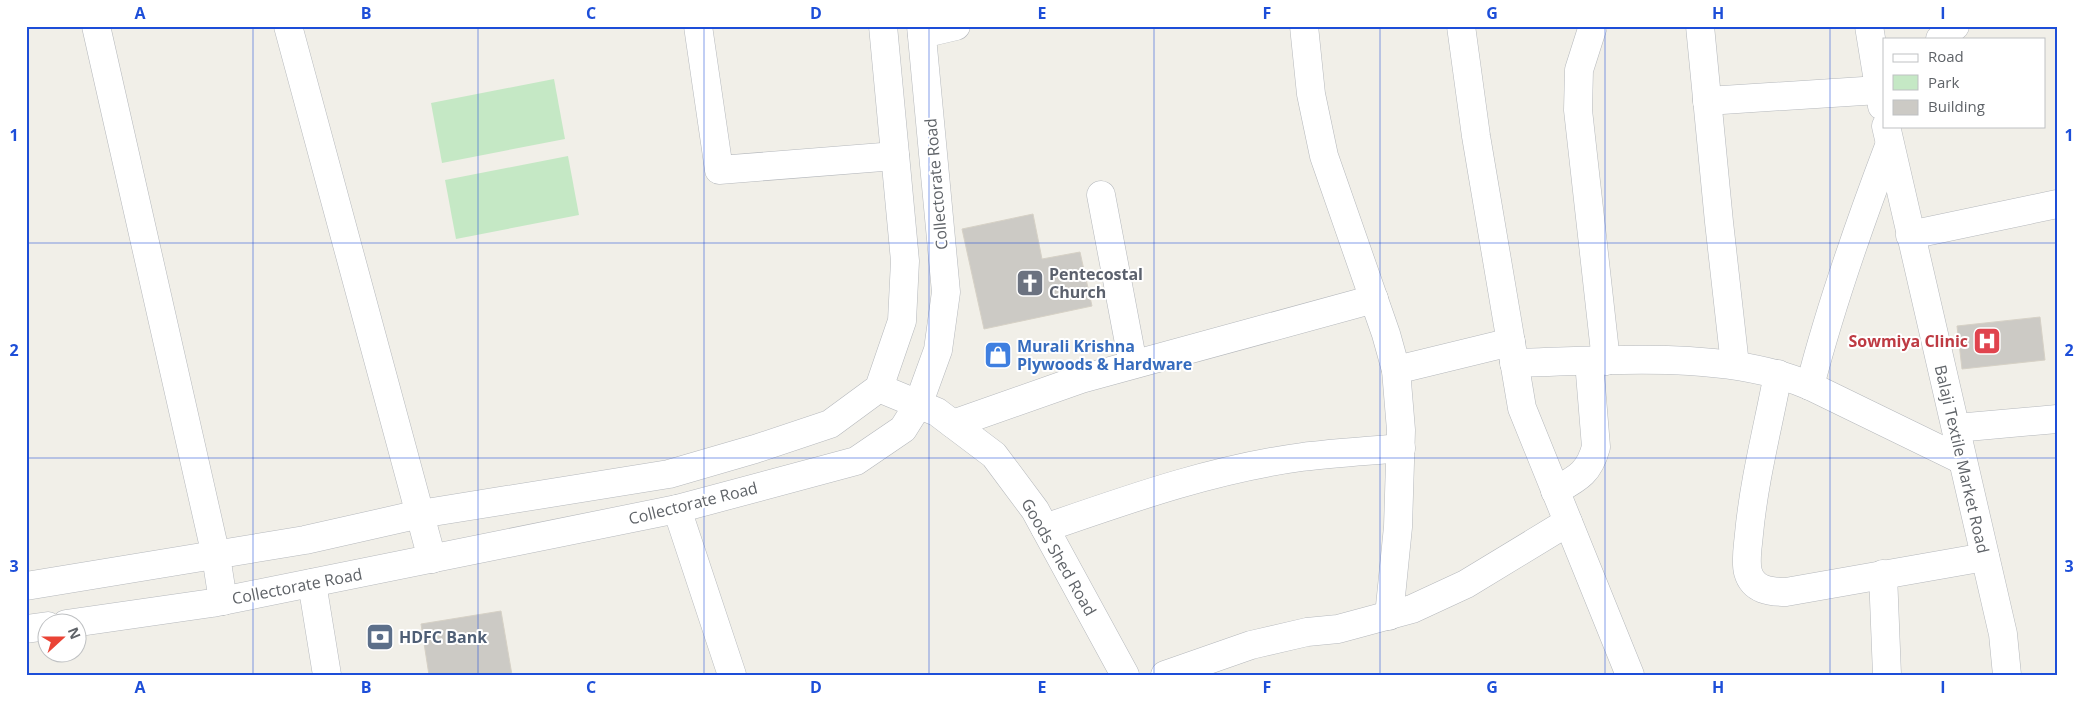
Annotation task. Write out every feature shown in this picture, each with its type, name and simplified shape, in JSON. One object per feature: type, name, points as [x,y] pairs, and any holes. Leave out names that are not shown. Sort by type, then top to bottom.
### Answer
[{"type":"street","points":[[96,26],[216,556],[223,601]]},
{"type":"street","points":[[288,26],[432,559]]},
{"type":"street","points":[[698,26],[719,170],[895,156]]},
{"type":"street","points":[[879,388],[902,321],[905,261],[883,26]]},
{"type":"street","points":[[922,30],[956,26]]},
{"type":"street","points":[[1304,26],[1311,94],[1324,156],[1374,299],[1396,370],[1401,448],[1398,527],[1389,616]]},
{"type":"street","points":[[1461,26],[1476,136],[1522,408],[1630,675]]},
{"type":"street","points":[[1555,491],[1578,478],[1587,469],[1593,459],[1596,447],[1598,361],[1578,110],[1580,70],[1593,26]]},
{"type":"street","points":[[1700,26],[1735,365]]},
{"type":"street","points":[[1869,26],[1882,88],[1883,103]]},
{"type":"street","points":[[1941,38],[1955,26]]},
{"type":"street","name":"Collectorate Road","points":[[88,621],[223,601],[677,509],[856,461],[903,430],[918,404],[938,350],[946,292],[922,30]]},
{"type":"street","points":[[1707,101],[1882,88]]},
{"type":"street","points":[[1810,386],[1824,330],[1887,136]]},
{"type":"street","name":"Balaji Textile Market Road","points":[[1887,136],[2003,634],[2007,675]]},
{"type":"street","points":[[1101,195],[1133,364]]},
{"type":"street","points":[[1910,235],[2057,204]]},
{"type":"street","points":[[953,424],[1082,378],[1374,299]]},
{"type":"street","points":[[1396,370],[1512,352],[1598,361],[1670,360],[1749,366],[1810,386],[1962,460]]},
{"type":"street","points":[[1778,374],[1752,504],[1747,555],[1748,572],[1753,582],[1760,589],[1786,592],[1985,557]]},
{"type":"street","name":"Collectorate Road","points":[[26,586],[305,540],[420,514],[669,474],[755,449],[830,424],[879,388]]},
{"type":"street","name":"Goods Shed Road","points":[[879,388],[937,412],[994,456],[1035,510],[1125,675]]},
{"type":"street","points":[[1956,428],[2057,419]]},
{"type":"street","points":[[1045,528],[1159,489],[1236,470],[1301,457],[1401,448]]},
{"type":"street","points":[[677,509],[732,675]]},
{"type":"street","points":[[1166,675],[1251,645],[1307,632],[1338,629],[1412,609],[1466,584],[1568,522]]},
{"type":"street","points":[[1883,574],[1887,675]]},
{"type":"street","points":[[312,584],[327,675]]},
{"type":"green space","points":[[554,79],[565,139],[442,163],[431,103]]},
{"type":"green space","points":[[568,156],[579,215],[456,239],[445,180]]},
{"type":"building","name":"Pentecostal Church","points":[[1033,214],[1042,259],[1080,252],[1092,306],[984,329],[962,229]]},
{"type":"building","points":[[2040,317],[2045,360],[1962,369],[1957,326]]},
{"type":"building","points":[[501,611],[512,675],[429,675],[421,624]]},
{"type":"place","name":"Pentecostal Church","points":[[1030,283]]},
{"type":"place","name":"Sowmiya Clinic","points":[[1987,341]]},
{"type":"place","name":"Murali Krishna Plywoods & Hardware","points":[[998,355]]},
{"type":"place","name":"HDFC Bank","points":[[380,637]]}]
